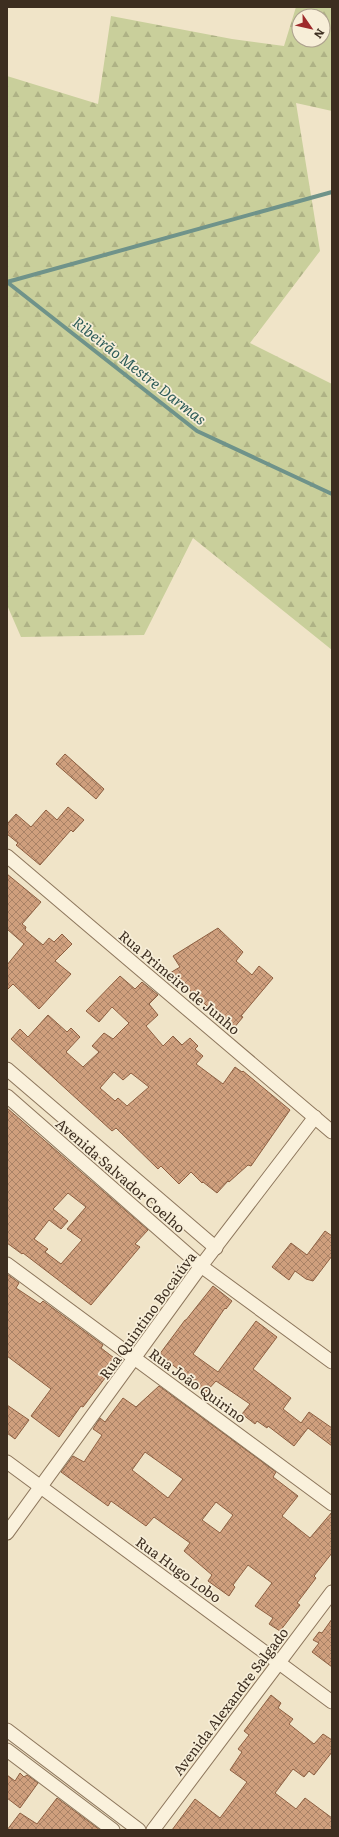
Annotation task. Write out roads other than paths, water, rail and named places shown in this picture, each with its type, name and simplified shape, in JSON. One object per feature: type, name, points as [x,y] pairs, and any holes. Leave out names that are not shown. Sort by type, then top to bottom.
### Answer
[{"type":"street","name":"Rua Primeiro de Junho","points":[[7,856],[332,1132]]},
{"type":"street","name":"Avenida Salvador Coelho","points":[[7,1069],[216,1248]]},
{"type":"street","name":"Avenida Salvador Coelho","points":[[7,1096],[201,1266],[332,1362]]},
{"type":"street","name":"Rua Quintino Bocaiúva","points":[[7,1533],[201,1266],[315,1118]]},
{"type":"street","name":"Rua João Quirino","points":[[7,1264],[332,1504]]},
{"type":"street","name":"Rua Hugo Lobo","points":[[7,1462],[332,1702]]},
{"type":"street","name":"Avenida Alexandre Salgado","points":[[153,1830],[332,1592]]},
{"type":"street","points":[[7,1730],[139,1830]]},
{"type":"street","points":[[7,1750],[113,1830]]},
{"type":"waterway","points":[[7,282],[332,192]]},
{"type":"waterway","name":"Ribeirão Mestre Darmas","points":[[7,282],[197,431],[332,494]]}]
